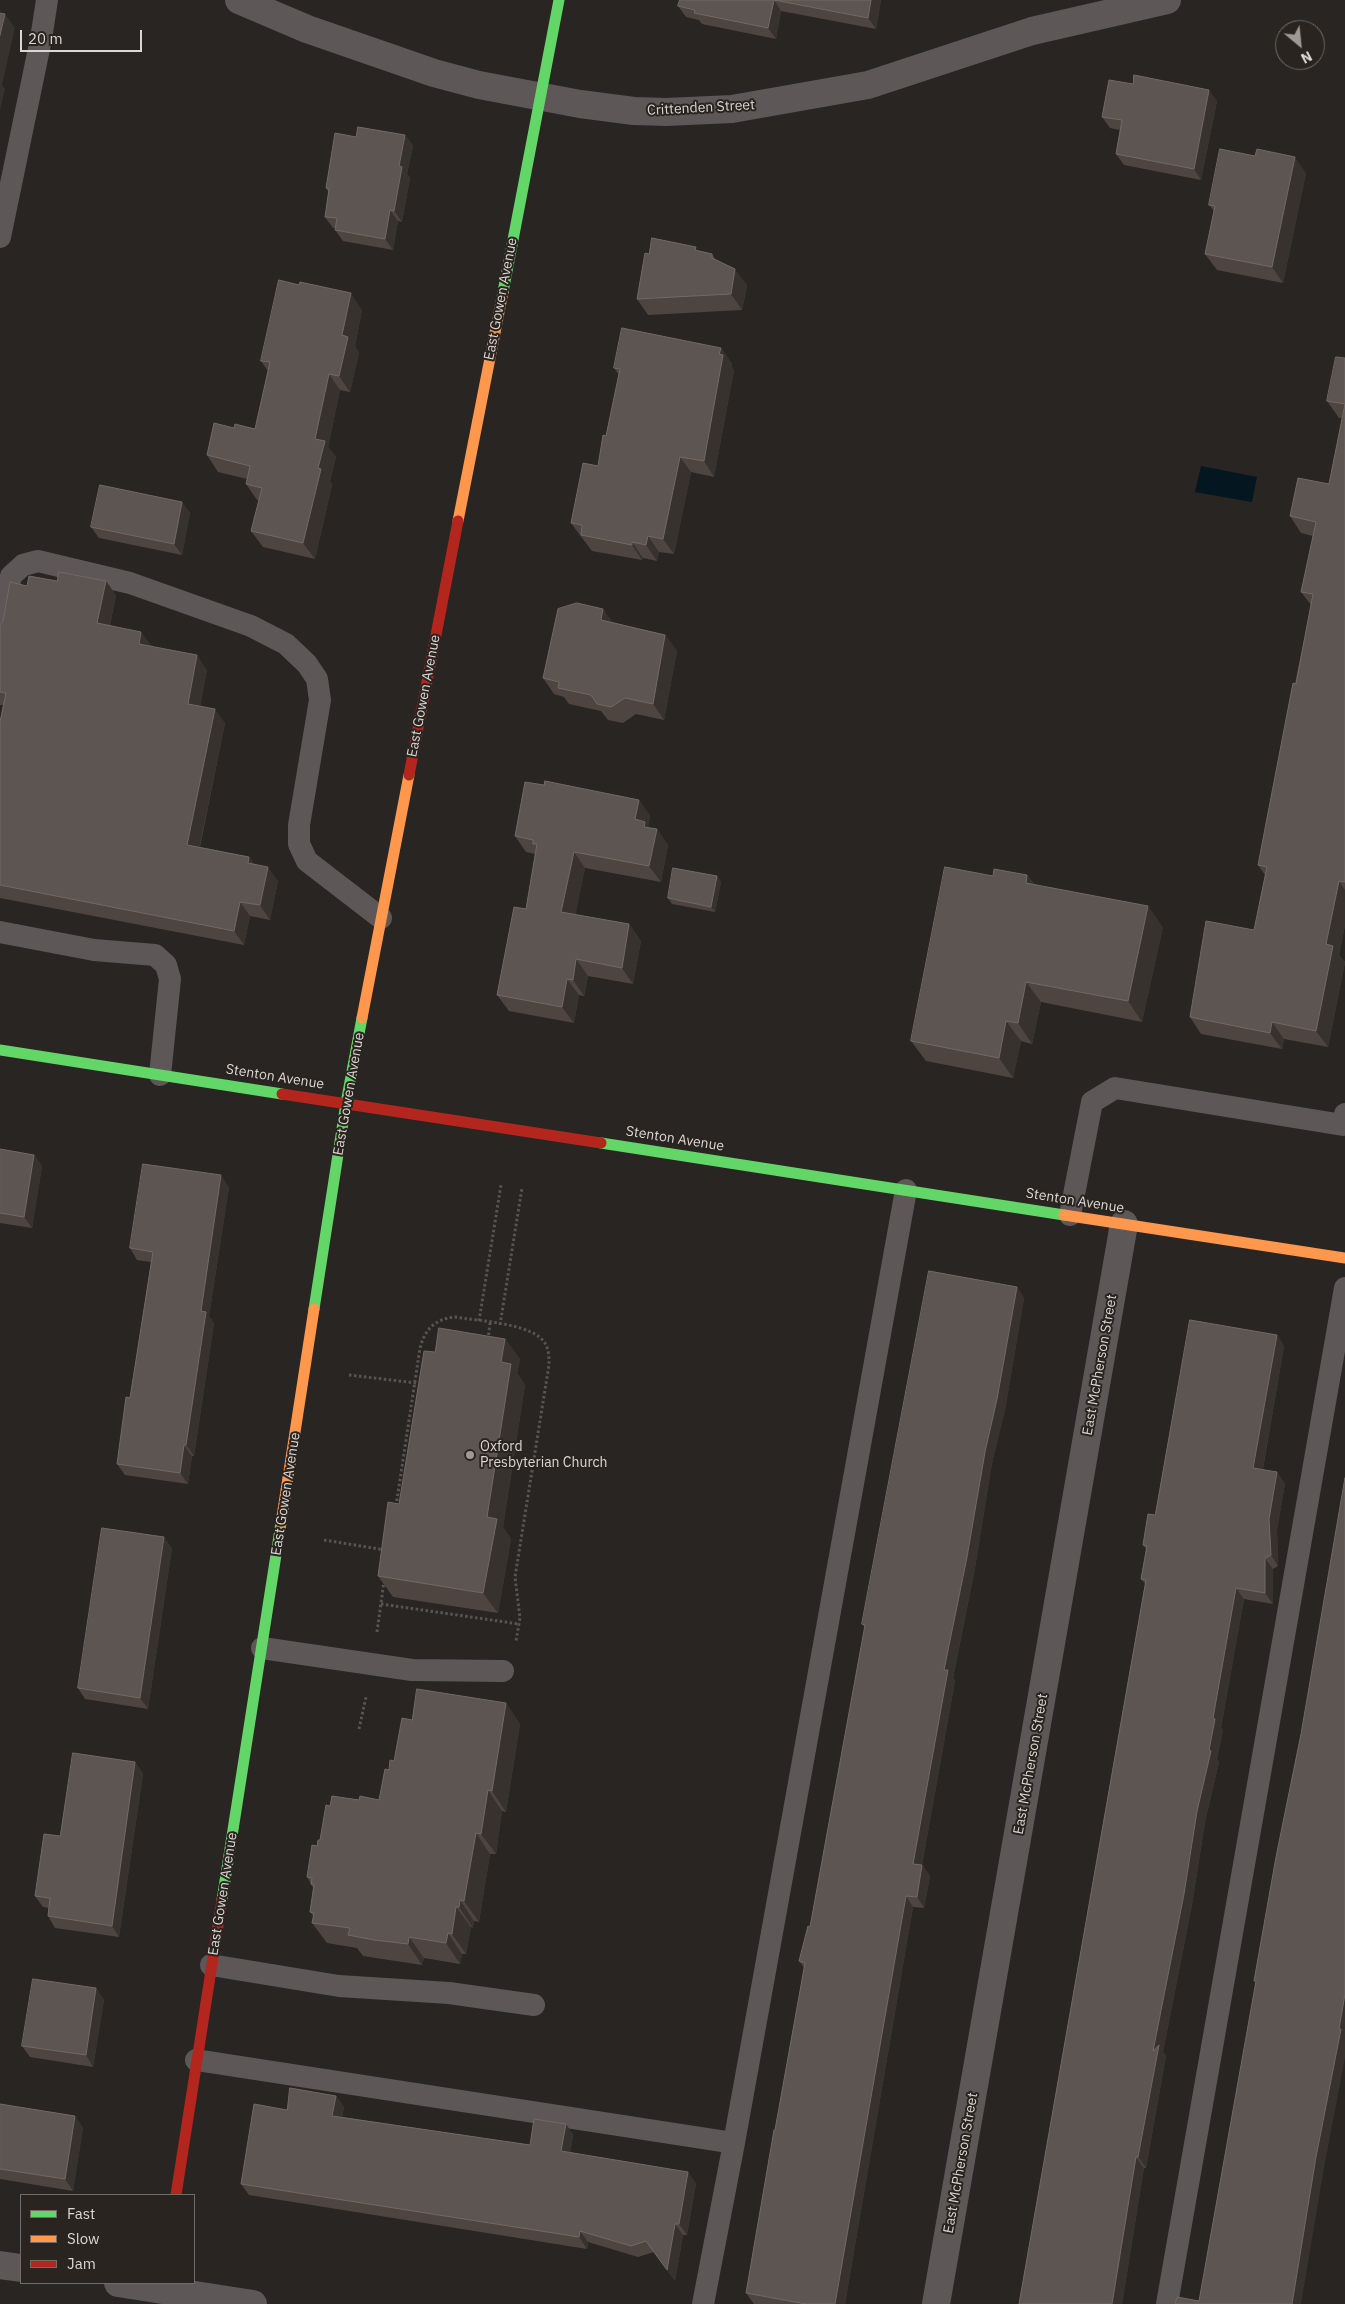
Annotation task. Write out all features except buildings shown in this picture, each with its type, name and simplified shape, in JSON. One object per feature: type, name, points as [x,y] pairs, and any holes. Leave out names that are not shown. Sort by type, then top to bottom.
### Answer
[{"type":"street","name":"Crittenden Street","points":[[239,0],[307,29],[425,70],[479,85],[601,107],[666,112],[732,108],[777,102],[868,85],[1032,31],[1166,0]]},
{"type":"street","name":"East Gowen Avenue","points":[[176,2194],[346,1103],[559,0]]},
{"type":"street","name":"Stenton Avenue","points":[[0,1050],[1345,1258]]},
{"type":"street","name":"East McPherson Street","points":[[936,2304],[1124,1224]]},
{"type":"street","points":[[0,2265],[20,2268]]},
{"type":"street","points":[[123,2284],[161,2292],[253,2304]]},
{"type":"lane","points":[[0,237],[41,39],[47,0]]},
{"type":"lane","points":[[0,632],[11,576],[23,565],[38,561],[130,583],[251,626],[286,644],[307,664],[317,679],[320,700],[298,825],[299,844],[307,861],[381,918]]},
{"type":"lane","points":[[0,932],[94,950],[155,955],[166,965],[170,979],[160,1075]]},
{"type":"lane","points":[[1070,1215],[1092,1102],[1115,1088],[1343,1125],[1345,1114]]},
{"type":"lane","points":[[703,2304],[734,2143],[906,1190]]},
{"type":"lane","points":[[1167,2304],[1345,1288]]},
{"type":"lane","points":[[262,1648],[412,1670],[503,1671]]},
{"type":"lane","points":[[211,1965],[339,1986],[449,1993],[534,2005]]},
{"type":"lane","points":[[196,2060],[734,2143]]},
{"type":"path","points":[[479,1321],[501,1185]]},
{"type":"path","points":[[500,1324],[522,1188]]},
{"type":"path","points":[[395,1511],[420,1348],[427,1329],[445,1318],[455,1317],[500,1324],[534,1333],[546,1345],[549,1364],[514,1577],[520,1618],[516,1643]]},
{"type":"path","points":[[487,1344],[490,1323]]},
{"type":"path","points":[[349,1376],[422,1384]]},
{"type":"path","points":[[324,1540],[389,1550]]},
{"type":"path","points":[[376,1636],[385,1577]]},
{"type":"path","points":[[381,1604],[519,1624]]},
{"type":"path","points":[[358,1729],[367,1695]]},
{"type":"water","points":[[1201,466],[1257,477],[1252,502],[1195,492]]},
{"type":"traffic: fast","points":[[503,292],[559,0]]},
{"type":"traffic: fast","points":[[314,1309],[346,1103],[362,1018]]},
{"type":"traffic: fast","points":[[0,1050],[282,1094]]},
{"type":"traffic: fast","points":[[601,1143],[1064,1215]]},
{"type":"traffic: fast","points":[[222,1900],[281,1523]]},
{"type":"traffic: slow","points":[[458,521],[503,292]]},
{"type":"traffic: slow","points":[[362,1018],[409,775]]},
{"type":"traffic: slow","points":[[1064,1215],[1345,1258]]},
{"type":"traffic: slow","points":[[281,1523],[314,1309]]},
{"type":"traffic: jam","points":[[409,775],[458,521]]},
{"type":"traffic: jam","points":[[282,1094],[601,1143]]},
{"type":"traffic: jam","points":[[176,2194],[222,1900]]},
{"type":"place","name":"Oxford Presbyterian Church","points":[[470,1455]]}]
